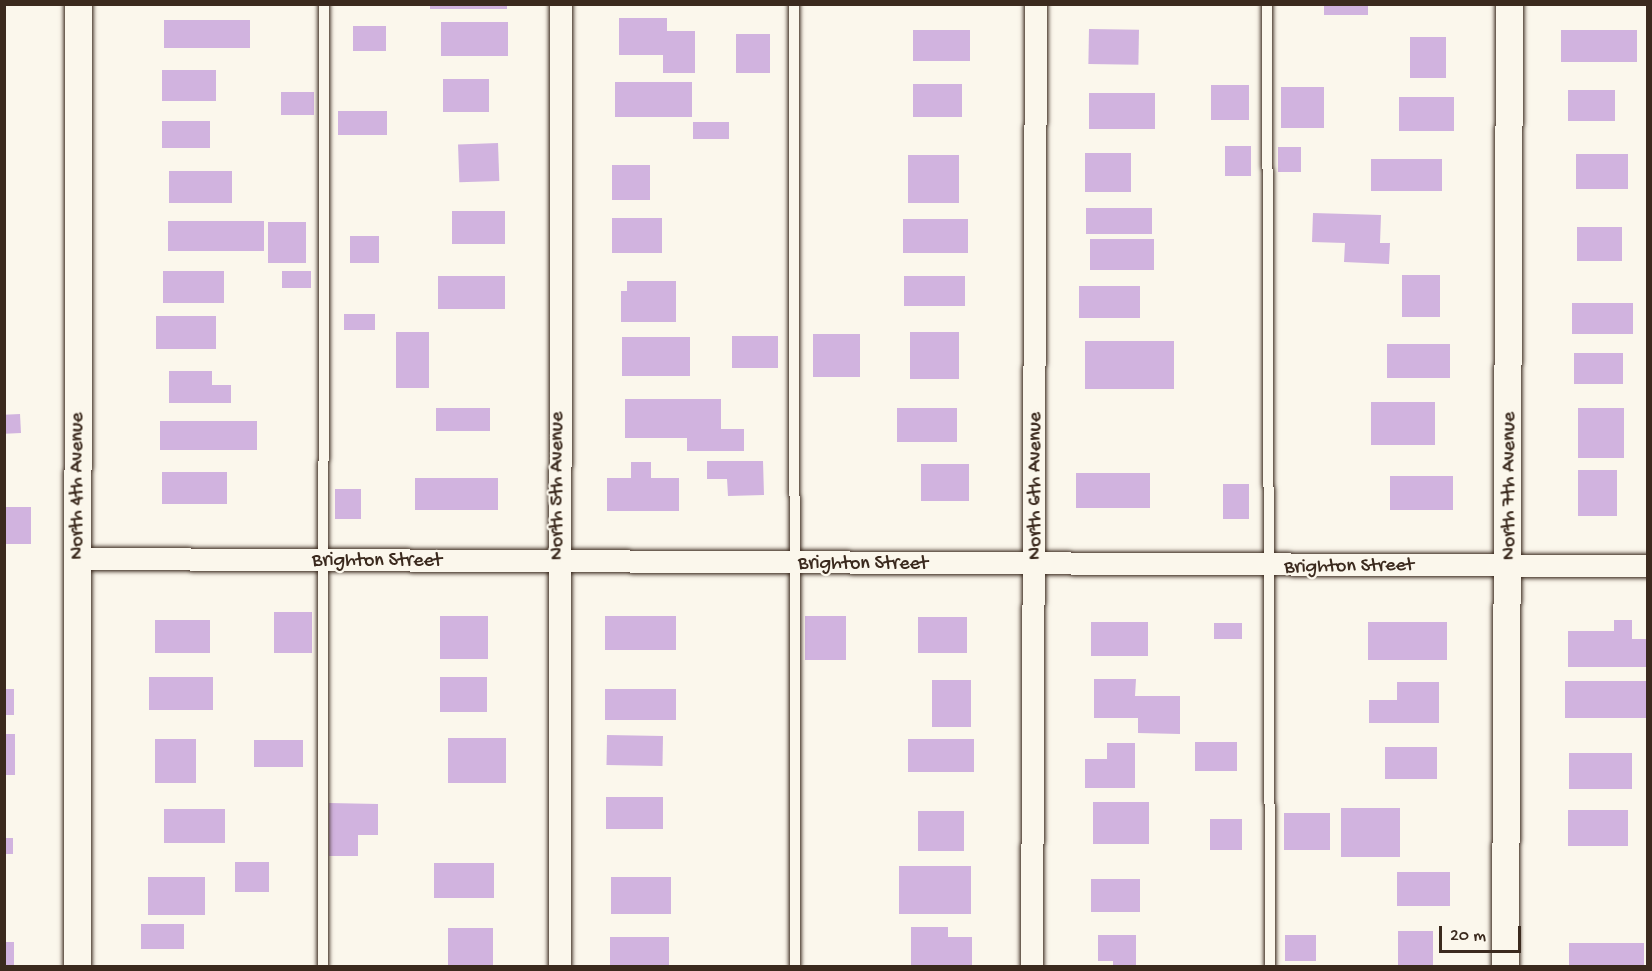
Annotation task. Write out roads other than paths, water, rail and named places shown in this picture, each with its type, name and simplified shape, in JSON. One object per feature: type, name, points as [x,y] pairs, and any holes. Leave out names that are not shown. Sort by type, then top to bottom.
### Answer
[{"type":"street","name":"North 4th Avenue","points":[[77,966],[78,4]]},
{"type":"street","name":"North 5th Avenue","points":[[560,966],[558,561],[561,4]]},
{"type":"street","name":"North 6th Avenue","points":[[1032,966],[1036,566],[1036,4]]},
{"type":"street","name":"North 7th Avenue","points":[[1505,966],[1510,565],[1509,4]]},
{"type":"street","name":"Brighton Street","points":[[78,559],[1036,566],[1647,566]]},
{"type":"lane","points":[[323,966],[324,4]]},
{"type":"lane","points":[[794,4],[795,966]]},
{"type":"lane","points":[[1267,4],[1270,966]]}]
